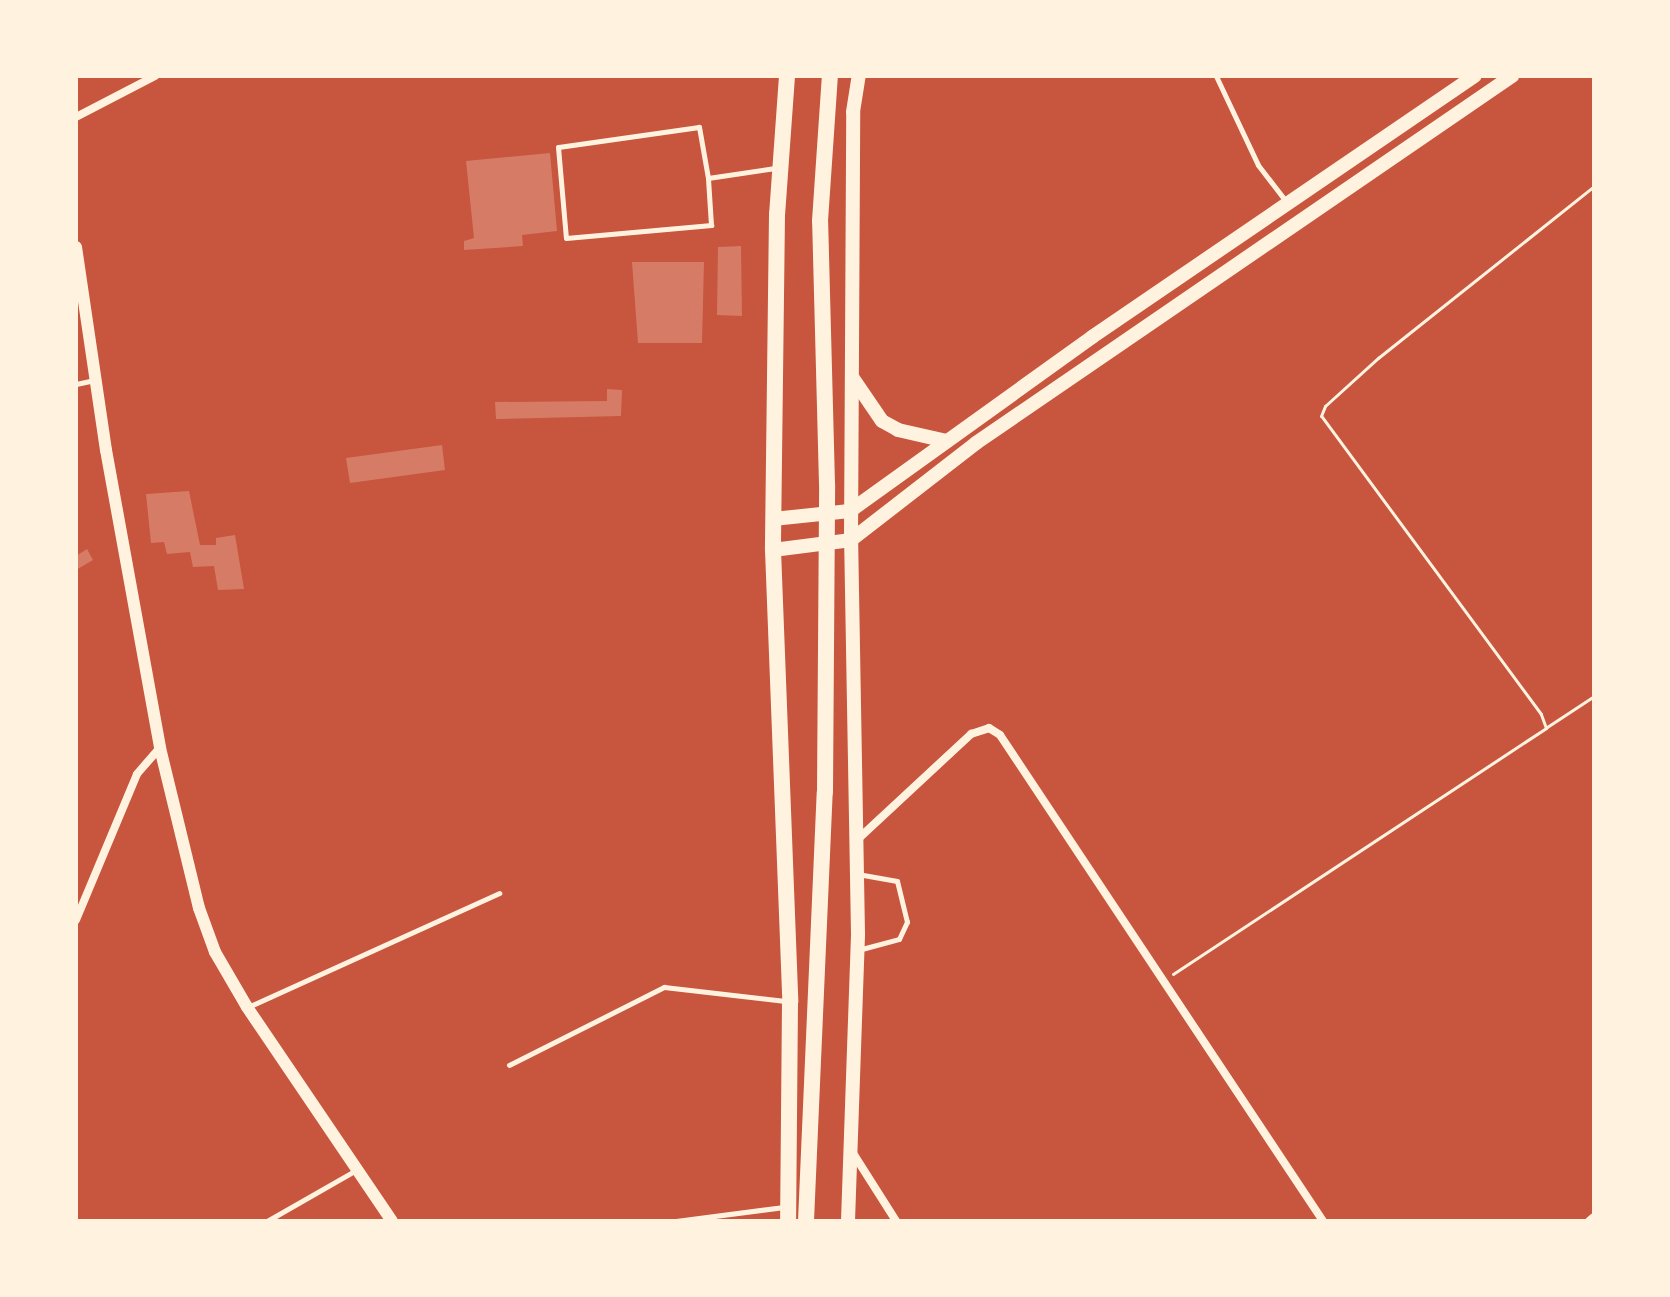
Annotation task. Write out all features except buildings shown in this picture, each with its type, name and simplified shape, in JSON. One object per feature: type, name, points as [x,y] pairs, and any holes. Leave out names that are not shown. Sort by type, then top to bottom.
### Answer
[{"type":"highway","points":[[787,76],[780,167],[773,550],[790,1002],[789,1214]]},
{"type":"highway","points":[[806,1221],[825,792],[827,484],[820,221],[830,76]]},
{"type":"main road","points":[[848,1221],[858,950],[849,370],[853,112],[859,76]]},
{"type":"main road","points":[[773,519],[850,511],[946,441],[1474,76]]},
{"type":"main road","points":[[773,550],[851,540],[976,443],[1512,76]]},
{"type":"main road","points":[[849,370],[859,395],[882,421],[898,430],[946,441]]},
{"type":"street","points":[[76,117],[155,76]]},
{"type":"street","points":[[76,247],[160,748],[199,908],[215,952],[247,1007],[392,1221]]},
{"type":"street","points":[[857,840],[971,734],[989,728],[1000,735],[1323,1221]]},
{"type":"street","points":[[76,920],[137,774],[160,748]]},
{"type":"street","points":[[851,1150],[896,1221]]},
{"type":"street","points":[[1589,1221],[1594,1217]]},
{"type":"lane","points":[[1216,76],[1258,165],[1288,204]]},
{"type":"lane","points":[[699,127],[708,178],[711,225],[566,238],[558,147],[699,127]]},
{"type":"lane","points":[[708,178],[780,167]]},
{"type":"lane","points":[[76,384],[96,379]]},
{"type":"lane","points":[[857,874],[897,881],[907,922],[899,939],[858,950]]},
{"type":"lane","points":[[247,1007],[499,893]]},
{"type":"lane","points":[[509,1065],[664,987],[790,1002]]},
{"type":"lane","points":[[267,1221],[357,1169]]},
{"type":"lane","points":[[676,1221],[789,1214]]},
{"type":"path","points":[[1546,728],[1321,416],[1325,406],[1378,358],[1594,186]]},
{"type":"path","points":[[1163,981],[1594,696]]}]
